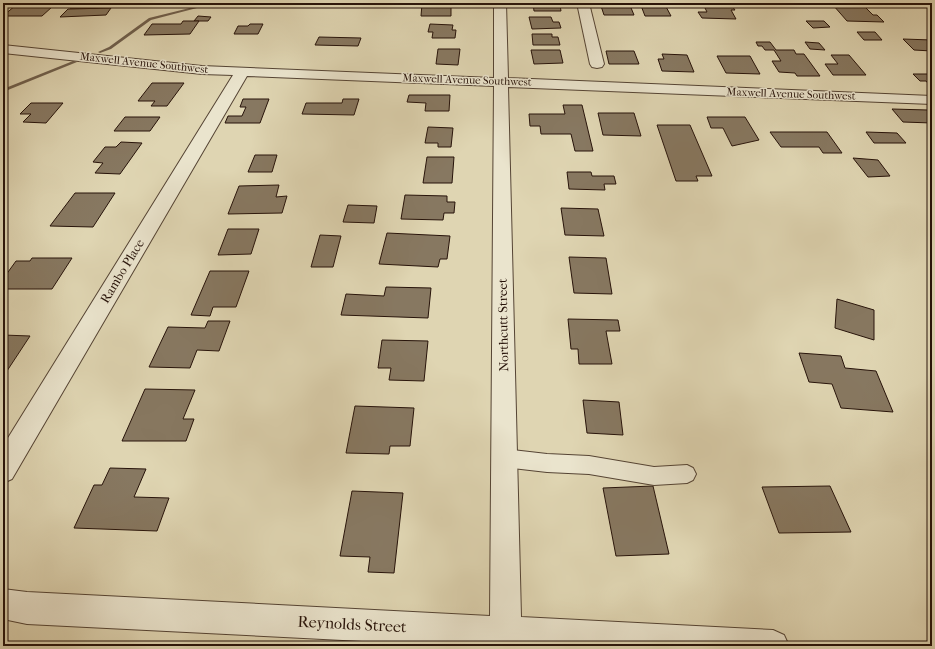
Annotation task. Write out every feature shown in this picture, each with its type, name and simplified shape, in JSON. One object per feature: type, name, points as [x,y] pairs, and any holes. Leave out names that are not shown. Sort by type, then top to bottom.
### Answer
[{"type":"street","name":"Northcutt Street","points":[[500,3],[506,639]]},
{"type":"street","points":[[583,3],[597,64]]},
{"type":"street","name":"Maxwell Avenue Southwest","points":[[3,49],[76,55],[168,68],[932,100]]},
{"type":"street","name":"Rambo Place","points":[[3,470],[242,72]]},
{"type":"street","name":"Reynolds Street","points":[[3,604],[27,608],[506,639],[773,646]]},
{"type":"lane","points":[[504,458],[547,463],[589,465],[654,476],[687,474]]},
{"type":"building","points":[[103,3],[116,3],[110,8],[98,8]]},
{"type":"building","points":[[533,3],[555,3],[555,5],[560,5],[561,11],[534,11]]},
{"type":"building","points":[[600,3],[629,3],[634,15],[604,15]]},
{"type":"building","points":[[640,3],[664,3],[671,16],[645,16]]},
{"type":"building","points":[[422,4],[451,4],[451,16],[421,16]]},
{"type":"building","points":[[16,5],[22,5],[19,7],[52,7],[42,16],[3,16]]},
{"type":"building","points":[[833,5],[864,6],[873,15],[877,15],[884,22],[847,21]]},
{"type":"building","points":[[704,6],[732,6],[735,10],[731,10],[736,19],[702,18],[698,12],[707,12]]},
{"type":"building","points":[[111,8],[106,15],[60,17],[68,9]]},
{"type":"building","points":[[198,16],[211,17],[208,21],[194,21]]},
{"type":"building","points":[[529,17],[551,17],[553,22],[559,22],[561,28],[532,29]]},
{"type":"building","points":[[183,21],[199,21],[190,34],[144,35],[152,24],[181,24]]},
{"type":"building","points":[[806,21],[824,21],[830,27],[813,28]]},
{"type":"building","points":[[250,24],[263,24],[258,34],[234,34],[238,26],[248,26]]},
{"type":"building","points":[[430,24],[453,25],[452,30],[456,30],[455,38],[432,38],[433,32],[428,32]]},
{"type":"building","points":[[857,32],[875,32],[882,40],[864,40]]},
{"type":"building","points":[[532,34],[552,34],[552,37],[558,37],[560,45],[533,45]]},
{"type":"building","points":[[319,37],[361,38],[358,46],[315,45]]},
{"type":"building","points":[[903,39],[932,40],[932,51],[914,50]]},
{"type":"building","points":[[756,42],[770,42],[776,50],[794,50],[796,54],[804,54],[820,76],[797,76],[795,73],[779,72],[772,61],[781,61],[774,50],[765,50],[762,46],[758,46]]},
{"type":"building","points":[[805,42],[819,43],[825,50],[810,49]]},
{"type":"building","points":[[438,49],[460,49],[458,65],[436,64]]},
{"type":"building","points":[[531,50],[560,50],[563,63],[534,64]]},
{"type":"building","points":[[606,51],[634,51],[639,64],[609,64]]},
{"type":"building","points":[[662,54],[687,55],[694,72],[662,71],[658,59],[664,59]]},
{"type":"building","points":[[831,55],[849,55],[866,75],[833,75],[825,64],[838,64]]},
{"type":"building","points":[[717,56],[750,56],[760,74],[726,73]]},
{"type":"building","points":[[913,74],[932,74],[932,88],[926,81],[920,81]]},
{"type":"building","points":[[152,83],[184,83],[167,106],[151,106],[155,101],[138,101]]},
{"type":"building","points":[[409,95],[450,95],[449,111],[425,111],[426,103],[407,102]]},
{"type":"building","points":[[243,99],[269,99],[260,123],[225,123],[228,116],[242,116],[246,107],[240,107]]},
{"type":"building","points":[[343,99],[359,99],[354,115],[302,114],[306,103],[342,103]]},
{"type":"building","points":[[31,103],[63,103],[46,123],[23,122],[31,114],[20,114]]},
{"type":"building","points":[[563,105],[582,105],[593,151],[575,151],[571,134],[541,134],[540,126],[530,126],[529,114],[565,114]]},
{"type":"building","points":[[892,109],[928,110],[932,114],[932,123],[903,122]]},
{"type":"building","points":[[598,113],[634,113],[641,136],[603,135]]},
{"type":"building","points":[[125,117],[160,117],[150,131],[114,131]]},
{"type":"building","points":[[707,117],[745,117],[759,140],[732,146],[723,128],[711,128]]},
{"type":"building","points":[[657,125],[690,125],[712,176],[696,176],[698,181],[676,181]]},
{"type":"building","points":[[428,127],[453,128],[451,147],[438,147],[438,143],[425,143]]},
{"type":"building","points":[[770,132],[827,132],[842,153],[823,153],[819,147],[781,147]]},
{"type":"building","points":[[866,132],[897,133],[906,143],[874,143]]},
{"type":"building","points":[[121,142],[142,143],[120,174],[95,173],[103,163],[93,162],[105,147],[116,147]]},
{"type":"building","points":[[255,155],[277,155],[272,172],[248,172]]},
{"type":"building","points":[[427,157],[454,157],[452,183],[423,183]]},
{"type":"building","points":[[853,158],[878,160],[890,176],[868,177]]},
{"type":"building","points":[[567,172],[591,172],[592,176],[614,176],[616,184],[604,184],[605,190],[569,189]]},
{"type":"building","points":[[279,185],[276,197],[287,196],[282,213],[228,214],[239,186]]},
{"type":"building","points":[[75,193],[115,193],[93,227],[50,226]]},
{"type":"building","points":[[405,195],[447,196],[447,202],[455,202],[454,213],[444,213],[443,220],[401,219]]},
{"type":"building","points":[[348,205],[377,206],[374,223],[343,222]]},
{"type":"building","points":[[561,208],[598,209],[604,236],[565,235]]},
{"type":"building","points":[[228,229],[259,229],[251,254],[218,255]]},
{"type":"building","points":[[387,233],[450,236],[447,259],[440,259],[438,267],[379,264]]},
{"type":"building","points":[[320,235],[341,236],[333,267],[311,267]]},
{"type":"building","points":[[569,257],[606,258],[612,294],[574,293]]},
{"type":"building","points":[[32,258],[72,258],[52,289],[3,289],[3,279],[16,261],[30,261]]},
{"type":"building","points":[[210,271],[249,271],[236,307],[213,307],[210,316],[191,315]]},
{"type":"building","points":[[386,287],[431,288],[428,318],[341,315],[346,294],[384,296]]},
{"type":"building","points":[[837,299],[874,310],[874,340],[835,328]]},
{"type":"building","points":[[568,319],[618,320],[620,331],[606,331],[612,364],[579,364],[578,349],[571,349]]},
{"type":"building","points":[[208,321],[230,321],[219,351],[197,350],[190,368],[149,367],[168,327],[205,328]]},
{"type":"building","points":[[3,335],[30,336],[3,377]]},
{"type":"building","points":[[382,340],[428,341],[424,381],[389,380],[391,368],[378,368]]},
{"type":"building","points":[[799,353],[841,356],[845,368],[876,371],[893,412],[841,408],[832,384],[809,382]]},
{"type":"building","points":[[145,389],[195,390],[183,419],[194,419],[186,441],[122,441]]},
{"type":"building","points":[[583,400],[619,402],[623,435],[587,433]]},
{"type":"building","points":[[355,406],[414,408],[410,446],[390,446],[389,454],[346,453]]},
{"type":"building","points":[[110,468],[146,469],[134,497],[169,498],[157,531],[74,528],[94,485],[102,485]]},
{"type":"building","points":[[653,486],[669,554],[616,556],[603,488]]},
{"type":"building","points":[[830,486],[851,532],[779,533],[762,487]]},
{"type":"building","points":[[352,491],[403,493],[394,573],[368,572],[370,557],[340,556]]},
{"type":"waterway","points":[[100,52],[110,48],[150,19],[214,3]]},
{"type":"waterway","points":[[3,91],[75,62]]}]
